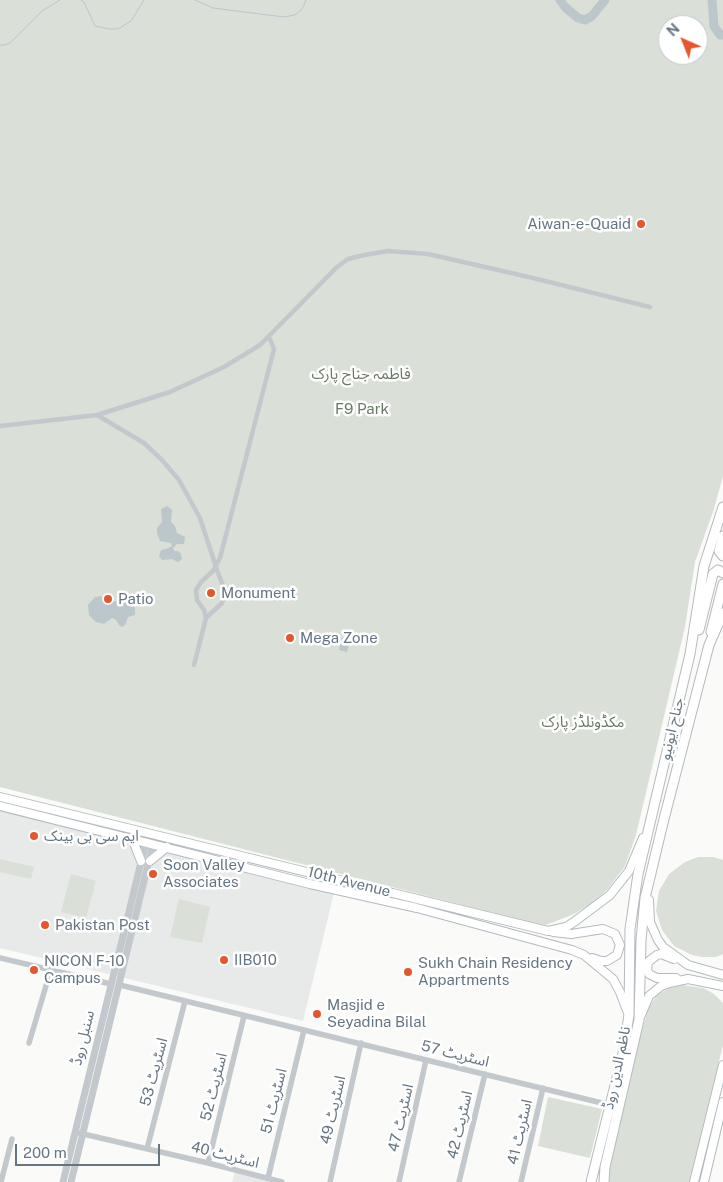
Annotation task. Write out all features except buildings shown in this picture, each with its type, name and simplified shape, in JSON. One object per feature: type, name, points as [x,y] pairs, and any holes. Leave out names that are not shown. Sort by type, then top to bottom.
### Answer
[{"type":"main road","name":"جناح ایونیو","points":[[630,952],[632,910],[650,823],[690,654],[704,566],[723,507]]},
{"type":"main road","points":[[723,536],[719,551],[723,556]]},
{"type":"main road","points":[[690,654],[695,645],[713,574],[718,570],[723,573]]},
{"type":"main road","points":[[710,646],[712,628],[723,584]]},
{"type":"main road","name":"جناح ایونیو","points":[[640,969],[643,912],[650,876],[710,646],[723,613]]},
{"type":"main road","name":"10th Avenue","points":[[0,797],[56,815],[150,843],[497,929],[572,950],[601,961],[612,959],[619,950],[615,934],[604,929],[571,934],[548,931],[386,891],[56,815],[0,806]]},
{"type":"main road","points":[[548,931],[574,922],[603,900],[618,885],[632,864],[650,823]]},
{"type":"main road","points":[[132,838],[141,861]]},
{"type":"main road","points":[[150,861],[167,847]]},
{"type":"main road","points":[[650,876],[648,912],[650,922],[658,940],[682,961]]},
{"type":"main road","points":[[384,900],[386,891]]},
{"type":"main road","name":"ناظم الدین روڈ","points":[[591,1182],[623,1052],[628,1015],[630,952]]},
{"type":"main road","points":[[723,975],[661,954],[648,962],[647,970],[649,974],[656,978],[683,979],[723,986]]},
{"type":"main road","name":"10th Avenue","points":[[584,955],[613,979],[628,1015]]},
{"type":"main road","name":"ناظم الدین روڈ","points":[[603,1182],[639,1020],[640,969]]},
{"type":"main road","points":[[639,1020],[645,1003],[654,990],[683,979]]},
{"type":"main road","points":[[708,983],[723,994]]},
{"type":"main road","points":[[694,1182],[723,1065]]},
{"type":"main road","points":[[704,1182],[722,1107]]},
{"type":"street","points":[[0,426],[96,415],[170,392],[224,367],[252,351],[270,337],[325,277],[348,259],[388,252],[428,254],[650,307]]},
{"type":"street","points":[[194,665],[206,618],[204,610],[197,600],[196,590],[216,567],[229,526],[274,349],[270,337]]},
{"type":"street","points":[[96,415],[144,444],[162,460],[179,480],[200,518],[226,593],[222,603],[206,618]]},
{"type":"street","name":"سنبل روڈ","points":[[62,1182],[141,861],[150,843]]},
{"type":"street","name":"سنبل روڈ","points":[[71,1182],[150,861],[150,843]]},
{"type":"street","points":[[0,958],[111,984]]},
{"type":"street","points":[[30,1043],[51,969]]},
{"type":"street","name":"اسٹریٹ 57","points":[[120,985],[610,1105]]},
{"type":"street","name":"اسٹریٹ 53","points":[[147,1149],[185,1001]]},
{"type":"street","name":"اسٹریٹ 52","points":[[208,1163],[244,1016]]},
{"type":"street","name":"اسٹریٹ 51","points":[[268,1178],[304,1030]]},
{"type":"street","name":"اسٹریٹ 49","points":[[330,1182],[361,1044]]},
{"type":"street","name":"اسٹریٹ 47","points":[[399,1182],[426,1060]]},
{"type":"street","name":"اسٹریٹ 42","points":[[459,1182],[485,1074]]},
{"type":"street","name":"اسٹریٹ 41","points":[[521,1182],[543,1088]]},
{"type":"street","name":"اسٹریٹ 40","points":[[75,1132],[281,1182]]},
{"type":"street","points":[[1,1182],[12,1140]]},
{"type":"shaded area","points":[[167,506],[172,510],[171,522],[175,526],[177,533],[185,537],[184,544],[177,544],[173,548],[174,551],[178,551],[181,554],[182,559],[178,562],[172,559],[162,560],[159,556],[161,550],[172,546],[171,543],[160,541],[157,533],[157,528],[162,522],[161,509]]},
{"type":"shaded area","points":[[101,596],[108,602],[116,601],[117,606],[125,601],[130,601],[135,608],[135,615],[128,617],[125,625],[122,627],[112,618],[104,624],[96,622],[89,615],[88,605],[95,597]]},
{"type":"shaded area","points":[[342,638],[350,640],[347,652],[339,650]]},
{"type":"shaded area","points":[[0,809],[334,893],[303,1021],[0,948]]},
{"type":"shaded area","points":[[235,1172],[274,1182],[232,1182]]},
{"type":"green space","name":"فاطمہ جناح پارک","points":[[0,0],[723,0],[723,476],[714,509],[695,562],[685,627],[636,835],[625,866],[608,889],[592,903],[574,914],[546,925],[0,787]]},
{"type":"green space","points":[[698,857],[713,857],[723,860],[723,954],[716,957],[692,955],[674,946],[662,930],[656,911],[659,891],[669,874],[685,862]]},
{"type":"green space","points":[[0,859],[34,867],[31,879],[0,872]]},
{"type":"green space","points":[[71,874],[96,881],[86,918],[61,912]]},
{"type":"green space","points":[[179,899],[210,907],[202,943],[170,937]]},
{"type":"green space","points":[[682,985],[703,988],[714,994],[723,1003],[723,1045],[689,1182],[603,1182],[630,1071],[649,1007],[657,995],[669,988]]},
{"type":"green space","points":[[548,1097],[602,1109],[590,1158],[538,1146]]},
{"type":"waterway","points":[[0,45],[10,43],[42,11],[60,0]]},
{"type":"waterway","points":[[81,0],[84,2],[95,26],[110,29],[118,29],[131,21],[144,0]]},
{"type":"waterway","points":[[195,0],[213,8],[284,17],[295,15],[302,9],[306,0]]},
{"type":"waterway","points":[[560,0],[578,18],[585,20],[592,16],[605,0]]},
{"type":"waterway","points":[[712,0],[714,26],[720,35],[723,35]]},
{"type":"place","name":"Aiwan-e-Quaid","points":[[641,224]]},
{"type":"place","name":"Monument","points":[[211,593]]},
{"type":"place","name":"Patio","points":[[108,599]]},
{"type":"place","name":"Mega Zone","points":[[290,638]]},
{"type":"place","name":"ایم سی بی بینک","points":[[34,836]]},
{"type":"place","name":"Soon Valley Associates","points":[[153,874]]},
{"type":"place","name":"Pakistan Post","points":[[45,925]]},
{"type":"place","name":"IIB010","points":[[224,960]]},
{"type":"place","name":"NICON F-10 Campus","points":[[34,970]]},
{"type":"place","name":"Sukh Chain Residency Appartments","points":[[408,972]]},
{"type":"place","name":"Masjid e Seyadina Bilal","points":[[317,1014]]},
{"type":"park label","name":"F9 Park","points":[[362,409]]},
{"type":"park label","name":"مکڈونلڈز پارک","points":[[583,722]]}]
